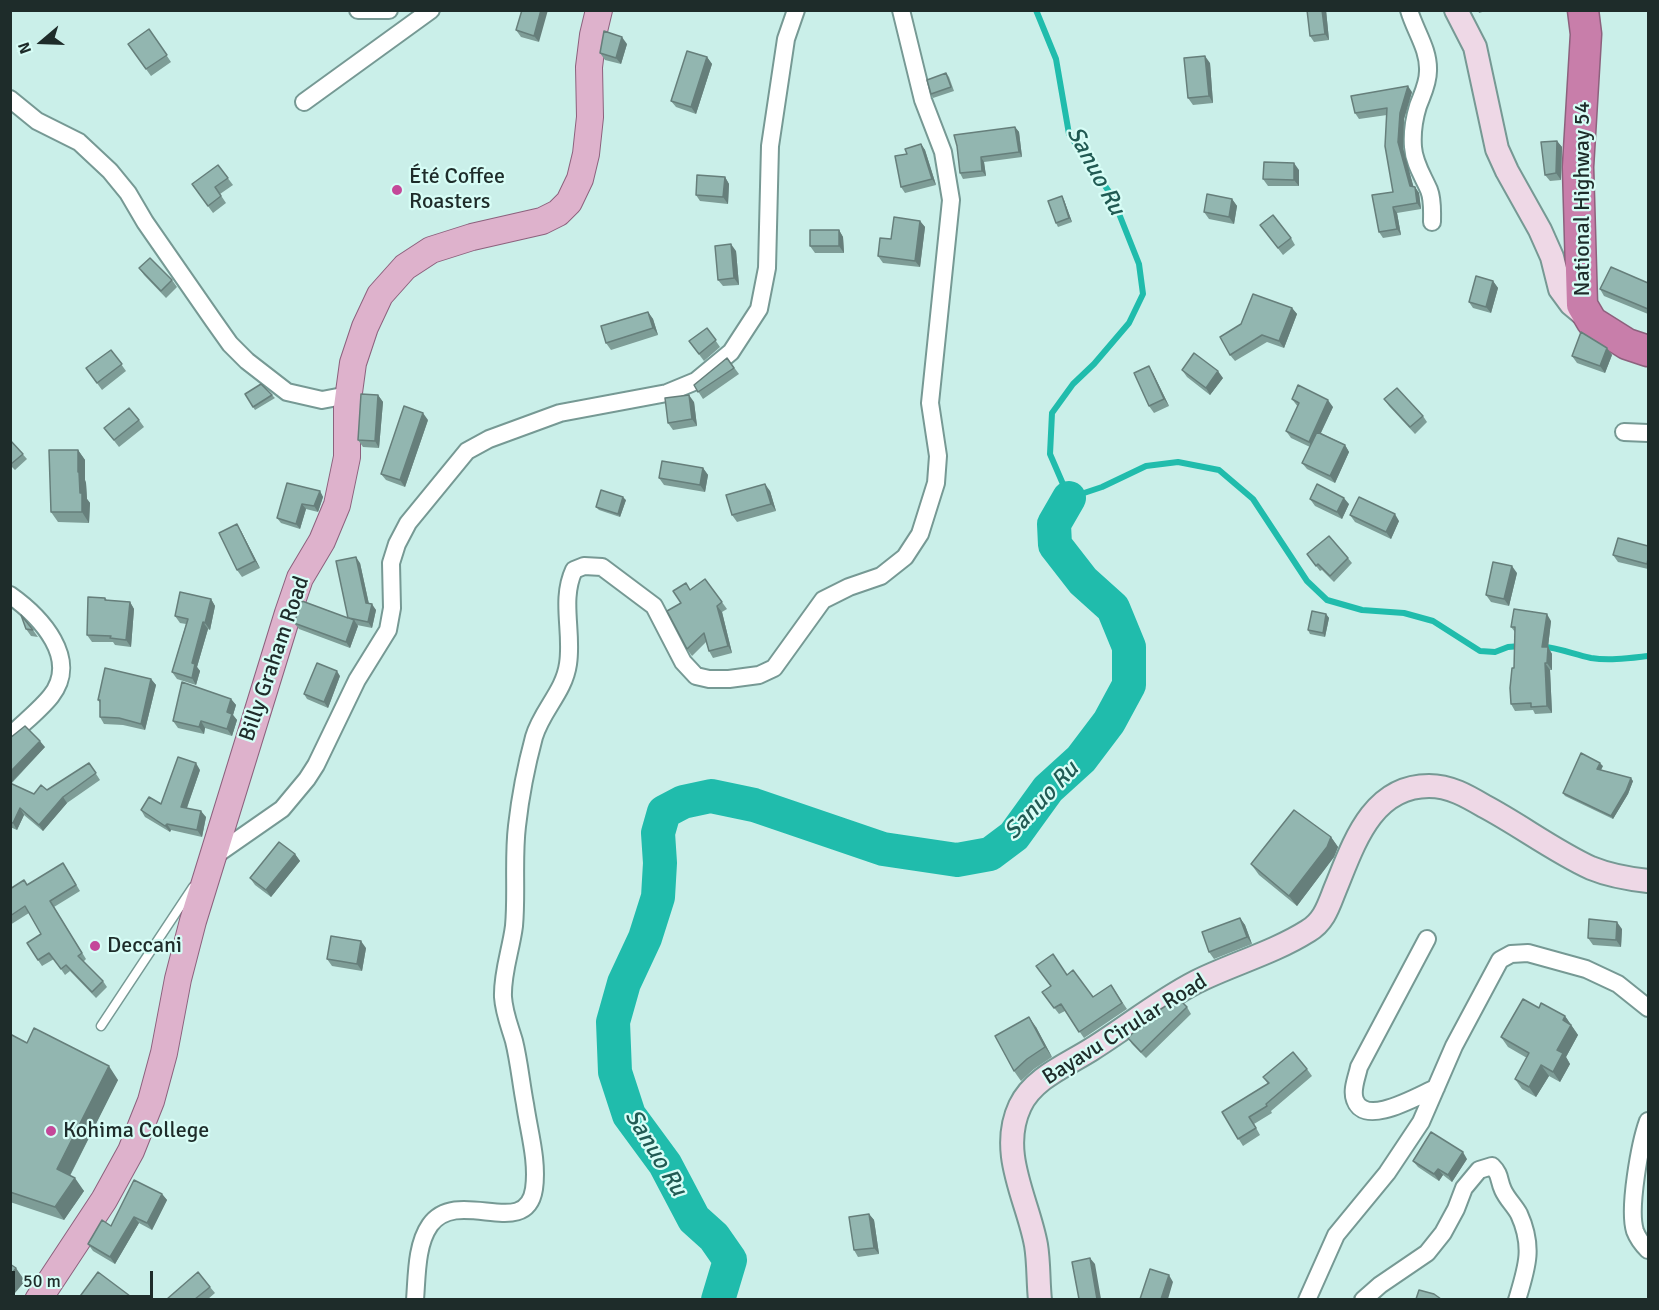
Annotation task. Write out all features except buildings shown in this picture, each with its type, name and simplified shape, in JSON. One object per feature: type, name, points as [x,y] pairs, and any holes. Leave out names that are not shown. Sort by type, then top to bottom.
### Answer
[{"type":"highway","name":"National Highway 54","points":[[1583,10],[1586,34],[1578,167],[1582,305],[1592,322],[1627,344],[1648,351]]},
{"type":"main road","name":"Billy Graham Road","points":[[38,1299],[104,1200],[131,1151],[151,1101],[164,1053],[178,979],[212,858],[300,578],[322,542],[337,505],[347,457],[348,394],[353,363],[365,327],[380,295],[405,267],[432,250],[472,237],[542,221],[558,213],[569,202],[580,179],[586,154],[590,117],[589,67],[598,10]]},
{"type":"street","points":[[358,10],[389,10]]},
{"type":"street","points":[[303,102],[431,10]]},
{"type":"street","points":[[212,858],[282,809],[308,779],[357,680],[388,630],[392,608],[391,563],[397,544],[408,523],[467,451],[489,439],[560,413],[667,393],[696,381],[730,352],[759,309],[765,278],[770,146],[786,39],[796,10]]},
{"type":"street","points":[[414,1299],[423,1239],[430,1225],[441,1214],[452,1210],[514,1213],[526,1207],[534,1191],[535,1161],[514,1043],[503,998],[504,979],[514,926],[516,827],[538,725],[561,689],[568,664],[570,638],[566,600],[569,581],[574,570],[584,566],[602,567],[654,606],[682,662],[696,676],[709,679],[729,679],[759,675],[774,668],[823,600],[849,587],[881,576],[905,557],[920,534],[936,483],[938,456],[930,403],[951,200],[943,152],[923,100],[906,36],[902,10]]},
{"type":"street","points":[[1409,10],[1413,26],[1426,52],[1428,71],[1425,92],[1418,107],[1413,129],[1413,149],[1421,178],[1429,190],[1432,202],[1432,222]]},
{"type":"street","points":[[1456,10],[1475,47],[1497,149],[1540,230],[1552,257],[1560,290],[1571,304],[1592,322]]},
{"type":"street","points":[[10,99],[37,121],[79,142],[110,171],[128,193],[145,222],[213,320],[231,344],[248,361],[287,392],[322,400],[348,394]]},
{"type":"street","points":[[1624,432],[1648,433]]},
{"type":"street","points":[[10,596],[42,624],[56,645],[62,661],[60,677],[52,695],[10,735]]},
{"type":"street","name":"Bayavu Cirular Road","points":[[1040,1299],[1036,1246],[1019,1191],[1012,1141],[1019,1107],[1030,1091],[1047,1075],[1092,1049],[1172,995],[1218,972],[1278,948],[1311,930],[1326,915],[1347,861],[1366,821],[1374,809],[1386,799],[1406,789],[1430,786],[1456,791],[1593,869],[1648,881]]},
{"type":"street","points":[[1427,939],[1359,1067],[1354,1100],[1360,1108],[1370,1112],[1380,1111],[1436,1088]]},
{"type":"street","points":[[1307,1299],[1336,1235],[1387,1173],[1421,1122],[1454,1046],[1500,960],[1511,954],[1528,954],[1586,969],[1618,984],[1648,1008]]},
{"type":"street","points":[[1648,1121],[1637,1170],[1634,1201],[1635,1231],[1648,1250]]},
{"type":"street","points":[[1363,1299],[1427,1253],[1443,1233],[1464,1188],[1479,1170],[1492,1166],[1499,1172],[1503,1190],[1518,1213],[1529,1242],[1526,1272],[1517,1299]]},
{"type":"lane","points":[[101,1026],[212,858]]},
{"type":"waterway","name":"Sanuo Ru","points":[[1036,10],[1056,59],[1069,134],[1112,196],[1139,264],[1143,294],[1129,323],[1094,364],[1073,384],[1052,413],[1050,454],[1069,498],[1102,487],[1146,466],[1178,462],[1219,470],[1253,499],[1307,581],[1327,600],[1362,610],[1404,613],[1433,621],[1480,651],[1495,652],[1508,647],[1521,646]]},
{"type":"waterway","name":"Sanuo Ru","points":[[718,1300],[730,1260],[714,1237],[694,1219],[665,1164],[629,1115],[615,1072],[613,1022],[624,983],[645,938],[658,897],[660,863],[658,833],[664,812],[683,802],[711,796],[754,805],[883,849],[957,860],[990,854],[1014,836],[1048,789],[1081,759],[1109,722],[1129,685],[1129,647],[1113,608],[1083,581],[1055,545],[1054,524],[1069,498]]},
{"type":"waterway","points":[[1540,646],[1598,659],[1648,656]]},
{"type":"place","name":"Été Coffee Roasters","points":[[397,190]]},
{"type":"place","name":"Deccani","points":[[95,946]]},
{"type":"place","name":"Kohima College","points":[[51,1131]]}]
